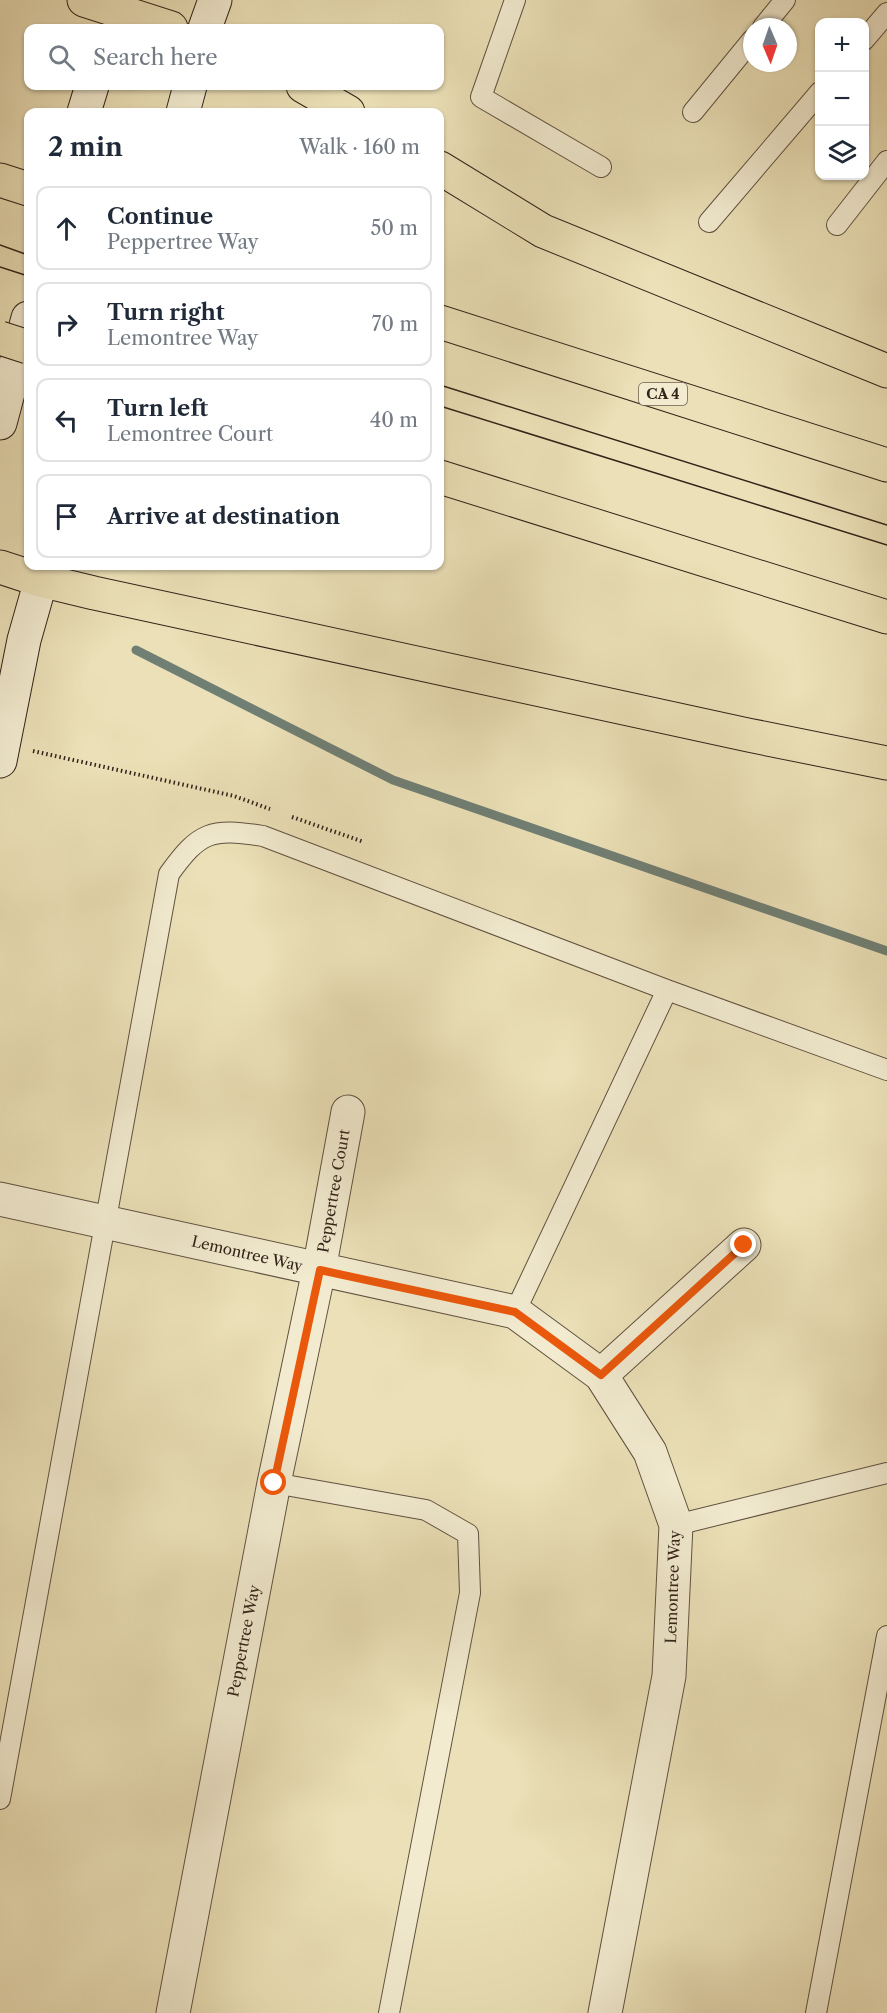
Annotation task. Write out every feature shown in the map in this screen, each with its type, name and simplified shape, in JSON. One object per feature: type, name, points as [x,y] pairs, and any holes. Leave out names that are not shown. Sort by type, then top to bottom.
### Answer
[{"type":"highway","points":[[105,9],[157,24]]},
{"type":"highway","points":[[310,90],[341,108]]},
{"type":"highway","points":[[444,170],[543,231],[887,371]]},
{"type":"highway","name":"CA 4","points":[[444,323],[887,465]]},
{"type":"highway","points":[[0,338],[24,346]]},
{"type":"highway","points":[[444,478],[887,617]]},
{"type":"highway","points":[[0,567],[43,573],[748,735],[887,763]]},
{"type":"street","points":[[206,24],[215,0]]},
{"type":"street","points":[[85,108],[91,90]]},
{"type":"street","points":[[184,108],[189,90]]},
{"type":"street","points":[[0,423],[24,333]]},
{"type":"street","points":[[2,752],[24,639],[43,573]]},
{"type":"street","name":"Peppertree Court","points":[[320,1270],[348,1112]]},
{"type":"street","name":"Lemontree Way","points":[[0,1199],[515,1312],[601,1375],[650,1452],[676,1525],[669,1676],[605,2013]]},
{"type":"street","points":[[601,1375],[744,1245]]},
{"type":"street","name":"Peppertree Way","points":[[173,2013],[274,1483],[320,1270]]},
{"type":"lane","points":[[515,0],[481,97],[601,167]]},
{"type":"lane","points":[[770,18],[785,0]]},
{"type":"lane","points":[[869,34],[887,13]]},
{"type":"lane","points":[[693,112],[743,51]]},
{"type":"lane","points":[[709,222],[815,97]]},
{"type":"lane","points":[[837,225],[887,161]]},
{"type":"lane","points":[[0,1799],[169,874],[185,852],[204,836],[232,832],[263,836],[667,990],[887,1070]]},
{"type":"lane","points":[[515,1312],[667,990]]},
{"type":"lane","points":[[676,1525],[887,1473]]},
{"type":"lane","points":[[274,1483],[426,1510],[468,1534],[470,1593],[388,2013]]},
{"type":"lane","points":[[816,2013],[887,1636]]},
{"type":"path","points":[[2,752],[234,796],[277,812]]},
{"type":"path","points":[[288,815],[364,842]]},
{"type":"waterway","points":[[136,650],[393,780],[887,951]]},
{"type":"tram line","points":[[0,245],[24,254]]},
{"type":"tram line","points":[[0,267],[24,275]]},
{"type":"tram line","points":[[444,386],[887,525]]},
{"type":"tram line","points":[[444,407],[887,545]]},
{"type":"route","points":[[274,1483],[320,1270],[515,1312],[601,1375],[744,1245]]}]
